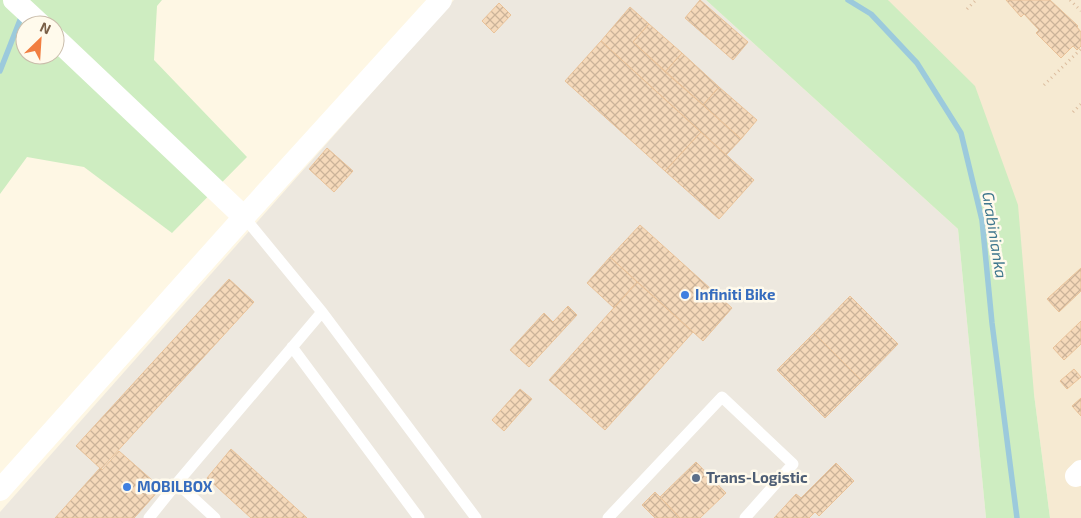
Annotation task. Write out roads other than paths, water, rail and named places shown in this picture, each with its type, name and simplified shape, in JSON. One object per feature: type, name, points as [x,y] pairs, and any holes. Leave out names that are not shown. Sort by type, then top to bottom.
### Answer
[{"type":"street","points":[[14,0],[30,15]]},
{"type":"street","points":[[0,490],[441,0]]},
{"type":"street","points":[[65,47],[244,217]]},
{"type":"lane","points":[[244,217],[322,312],[476,518]]},
{"type":"lane","points":[[149,518],[322,312]]},
{"type":"lane","points":[[292,347],[419,518]]},
{"type":"lane","points":[[608,518],[722,397],[793,464],[745,518]]},
{"type":"lane","points":[[177,484],[215,518]]},
{"type":"waterway","name":"Grabinianka","points":[[848,0],[871,14],[917,63],[961,133],[982,220],[992,323],[1017,518]]},
{"type":"waterway","name":"Grabinianka","points":[[0,71],[15,33]]},
{"type":"place","name":"Infiniti Bike","points":[[685,295]]},
{"type":"place","name":"Trans-Logistic","points":[[696,478]]},
{"type":"place","name":"MOBILBOX","points":[[127,487]]}]
